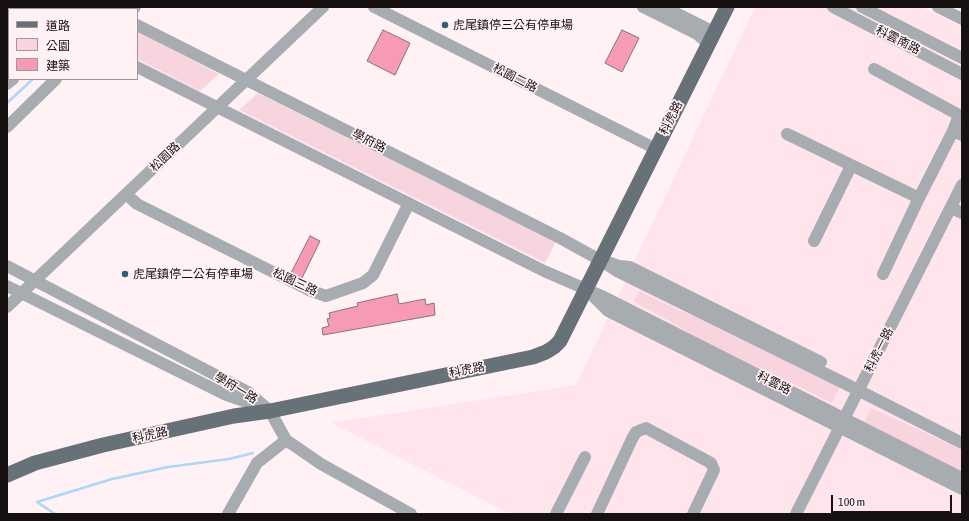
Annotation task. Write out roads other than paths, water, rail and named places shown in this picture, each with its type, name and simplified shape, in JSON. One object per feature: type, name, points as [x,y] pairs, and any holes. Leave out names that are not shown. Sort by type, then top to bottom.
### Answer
[{"type":"main road","name":"科虎路","points":[[7,475],[35,463],[103,445],[234,416],[270,411],[533,357],[554,347],[560,341],[727,7]]},
{"type":"street","name":"松園路","points":[[7,307],[323,7]]},
{"type":"street","name":"松園二路","points":[[374,7],[656,150]]},
{"type":"street","points":[[643,7],[697,34],[704,40],[713,35],[710,30],[664,7]]},
{"type":"street","name":"科雲南路","points":[[833,7],[962,74]]},
{"type":"street","name":"科雲南路","points":[[862,7],[962,58]]},
{"type":"street","points":[[938,7],[962,19]]},
{"type":"street","name":"學府路","points":[[138,26],[560,238],[600,260]]},
{"type":"street","points":[[138,68],[544,271],[586,289]]},
{"type":"street","points":[[874,69],[959,115],[958,133],[919,198],[883,274]]},
{"type":"street","points":[[7,126],[55,80]]},
{"type":"street","points":[[787,134],[919,198]]},
{"type":"street","points":[[814,241],[851,166]]},
{"type":"street","name":"科虎一路","points":[[796,514],[962,185]]},
{"type":"street","name":"松園三路","points":[[126,194],[137,204],[309,290],[326,296],[363,283],[373,275],[409,203]]},
{"type":"street","points":[[951,208],[962,214]]},
{"type":"street","points":[[600,260],[617,271],[860,387],[962,433]]},
{"type":"street","name":"學府一路","points":[[7,266],[248,392],[270,411]]},
{"type":"street","name":"學府一路","points":[[7,286],[224,394],[270,411]]},
{"type":"street","name":"科雲路","points":[[586,289],[842,422],[962,478]]},
{"type":"street","points":[[860,387],[962,443]]},
{"type":"street","points":[[270,411],[286,440],[321,464],[411,514]]},
{"type":"street","points":[[842,422],[962,488]]},
{"type":"street","points":[[596,514],[634,435],[636,432],[646,428],[711,464],[714,470],[693,514]]},
{"type":"street","points":[[228,514],[257,463],[286,440]]},
{"type":"street","points":[[556,514],[585,457]]},
{"type":"waterway","points":[[7,103],[32,80]]},
{"type":"waterway","points":[[55,514],[37,502],[112,479],[168,467],[229,459],[253,453]]},
{"type":"place","name":"虎尾鎮停三公有停車場","points":[[445,25]]},
{"type":"place","name":"虎尾鎮停二公有停車場","points":[[125,274]]}]
